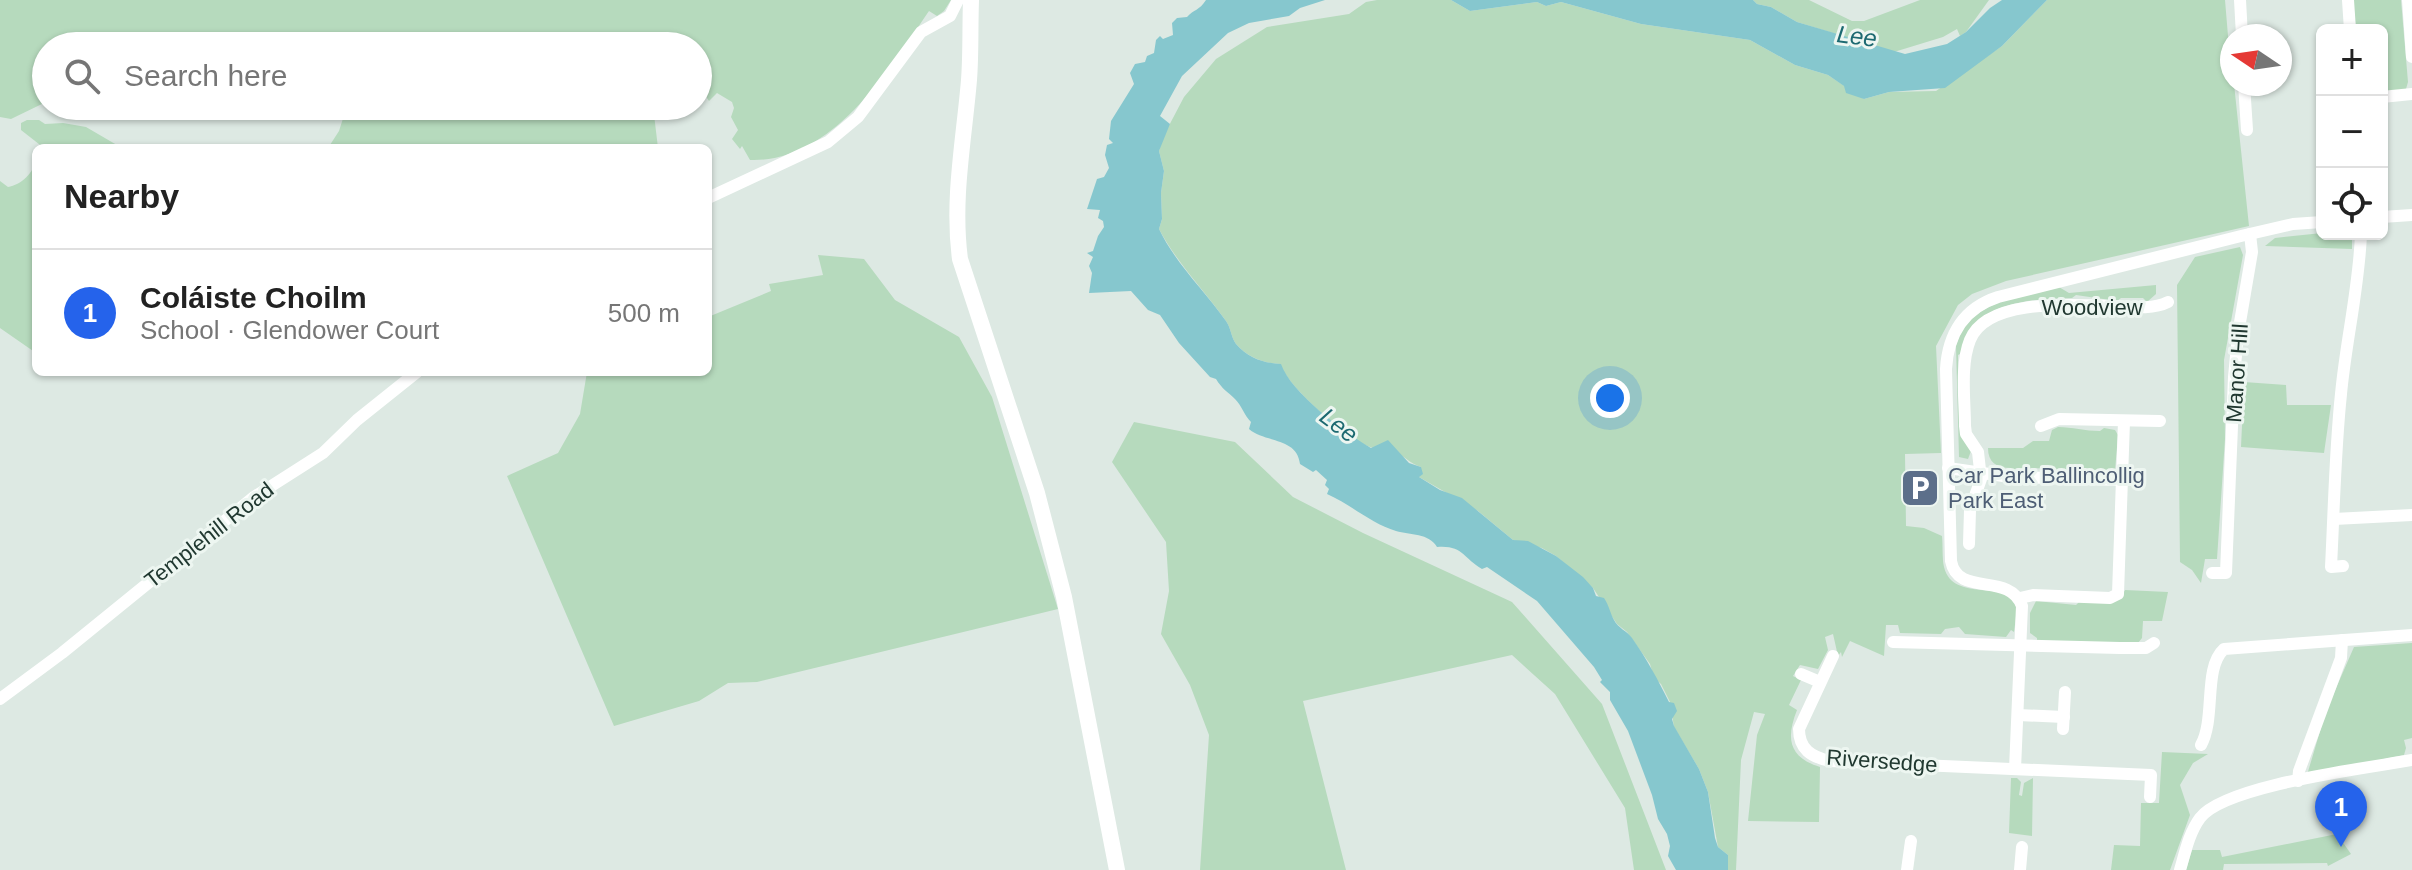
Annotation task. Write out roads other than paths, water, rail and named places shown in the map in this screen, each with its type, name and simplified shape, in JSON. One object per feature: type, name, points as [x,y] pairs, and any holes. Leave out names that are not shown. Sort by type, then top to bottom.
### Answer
[{"type":"main road","points":[[971,0],[969,78],[957,191],[956,228],[960,259],[1037,493],[1060,582],[1117,870]]},
{"type":"street","points":[[712,196],[828,142],[858,117],[921,32],[950,16],[958,0]]},
{"type":"street","points":[[2240,0],[2241,24]]},
{"type":"street","points":[[2348,0],[2350,24]]},
{"type":"street","points":[[2408,0],[2412,57]]},
{"type":"street","points":[[2388,96],[2412,94]]},
{"type":"street","points":[[2245,96],[2247,130]]},
{"type":"street","points":[[2388,217],[2412,215]]},
{"type":"street","points":[[2150,797],[2151,775],[2015,769],[2022,606],[2020,598],[2007,587],[1972,583],[1958,577],[1953,570],[1946,355],[1949,341],[1974,308],[1998,297],[2250,234],[2293,224],[2316,222]]},
{"type":"street","name":"Manor Hill","points":[[2212,573],[2226,573],[2234,377],[2252,252],[2250,234]]},
{"type":"street","points":[[2343,566],[2331,567],[2341,393],[2360,267],[2361,240]]},
{"type":"street","name":"Woodview","points":[[1980,471],[1978,452],[1966,434],[1965,426],[1968,350],[1971,338],[1982,325],[1999,316],[2033,307],[2077,304],[2153,306],[2168,302]]},
{"type":"street","name":"Templehill Road","points":[[0,699],[62,653],[254,497],[323,453],[357,420],[412,376]]},
{"type":"street","points":[[2041,426],[2059,419],[2160,421]]},
{"type":"street","points":[[2020,598],[2033,595],[2110,598],[2118,594],[2124,421]]},
{"type":"street","points":[[1948,468],[2010,477],[2121,480]]},
{"type":"street","points":[[1969,544],[1970,510],[1979,490],[1980,471]]},
{"type":"street","points":[[2334,519],[2412,515]]},
{"type":"street","points":[[2201,745],[2208,728],[2215,660],[2224,649],[2412,635]]},
{"type":"street","points":[[2298,781],[2341,658],[2342,640]]},
{"type":"street","points":[[1893,642],[2132,648],[2146,648],[2154,643]]},
{"type":"street","name":"Riversedge","points":[[1833,656],[1800,724],[1799,734],[1808,753],[1830,761],[2015,769]]},
{"type":"street","points":[[1801,674],[1820,682]]},
{"type":"street","points":[[2018,715],[2064,723],[2065,692]]},
{"type":"street","points":[[2180,870],[2189,839],[2201,816],[2227,799],[2298,781],[2412,760]]},
{"type":"street","points":[[1907,870],[1911,841]]},
{"type":"street","points":[[2020,870],[2022,847]]},
{"type":"water","points":[[1206,0],[1325,0],[1300,8],[1289,16],[1249,23],[1228,33],[1182,76],[1160,116],[1170,124],[1159,151],[1164,171],[1159,229],[1166,242],[1226,321],[1236,344],[1246,353],[1262,361],[1281,364],[1295,387],[1347,432],[1371,448],[1388,440],[1409,463],[1421,467],[1423,474],[1419,477],[1440,490],[1462,498],[1513,540],[1528,541],[1556,556],[1583,577],[1596,596],[1604,598],[1616,623],[1632,638],[1669,702],[1674,703],[1677,711],[1672,719],[1674,726],[1699,769],[1708,792],[1715,838],[1718,847],[1728,855],[1728,870],[1676,870],[1668,856],[1670,846],[1667,834],[1658,819],[1628,731],[1610,700],[1610,692],[1600,682],[1602,680],[1594,667],[1537,601],[1487,567],[1482,569],[1458,550],[1437,547],[1424,537],[1387,528],[1327,494],[1327,480],[1316,470],[1313,472],[1300,464],[1293,449],[1249,429],[1251,422],[1237,402],[1179,343],[1160,315],[1148,310],[1131,291],[1089,293],[1092,273],[1089,266],[1093,257],[1087,253],[1093,251],[1104,227],[1103,221],[1098,218],[1100,210],[1087,209],[1097,179],[1104,177],[1109,168],[1105,155],[1107,145],[1113,143],[1109,139],[1111,121],[1134,84],[1130,73],[1135,64],[1145,62],[1147,56],[1154,53],[1156,40],[1160,36],[1163,39],[1173,35],[1172,23],[1177,18],[1187,17]]},
{"type":"water","points":[[1451,0],[1753,0],[1797,22],[1905,54],[1947,44],[1966,32],[2002,0],[2047,0],[2002,46],[1945,88],[1889,92],[1864,99],[1846,93],[1844,86],[1828,75],[1795,65],[1750,40],[1641,24],[1561,2],[1546,6],[1537,2],[1470,11]]},
{"type":"place","name":"Car Park Ballincollig Park East","points":[[1920,488]]},
{"type":"place","name":"Coláiste Choilm","points":[[2341,847]]},
{"type":"water label","name":"Lee","points":[[1857,36]]},
{"type":"water label","name":"Lee","points":[[1339,425]]}]
